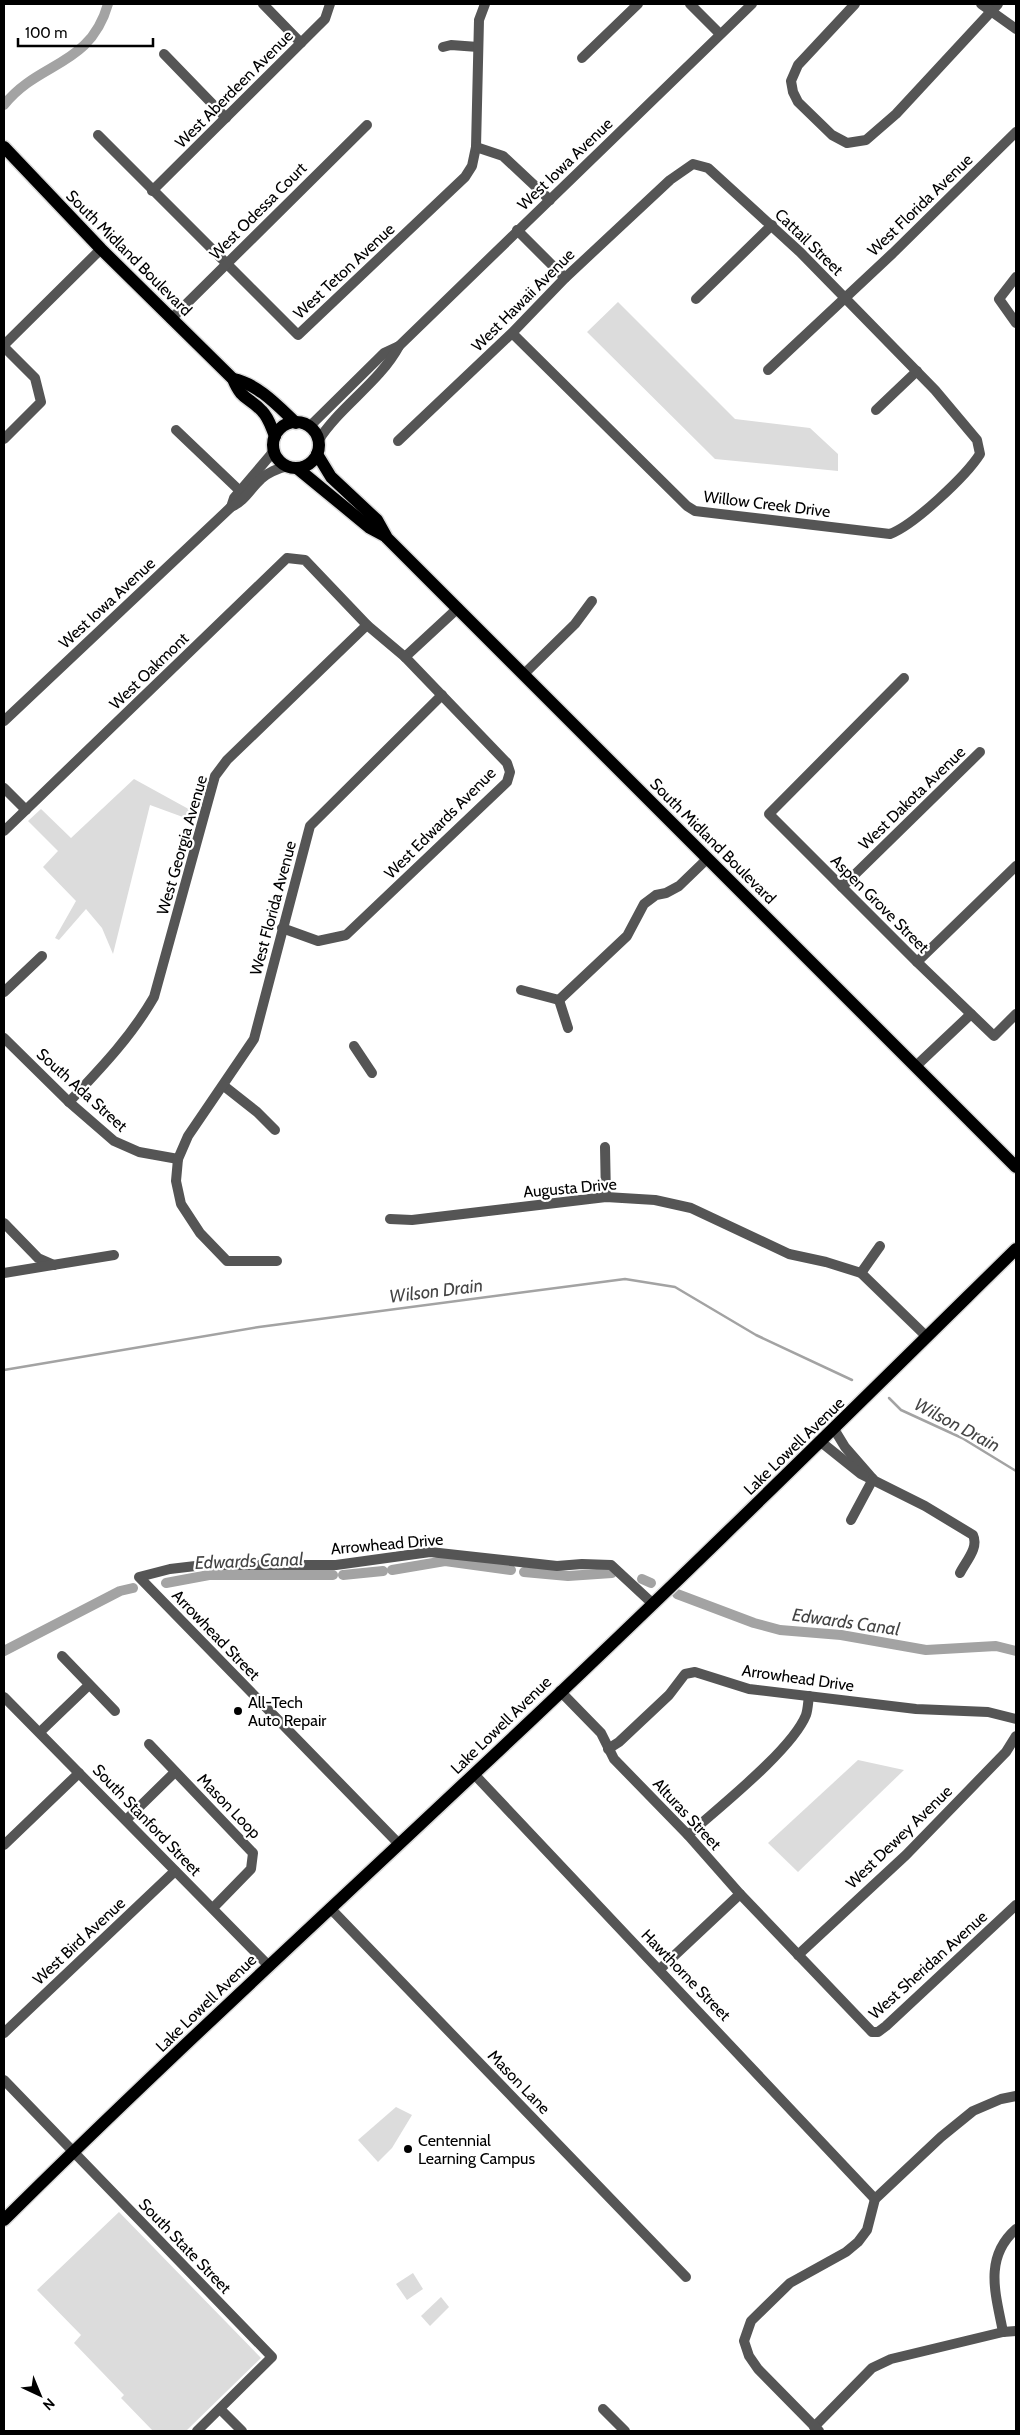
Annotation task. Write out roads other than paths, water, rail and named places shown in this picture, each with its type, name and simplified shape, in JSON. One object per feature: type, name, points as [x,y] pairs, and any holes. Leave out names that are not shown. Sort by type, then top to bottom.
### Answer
[{"type":"main road","name":"South Midland Boulevard","points":[[4,147],[101,249],[233,379],[239,393],[265,414],[275,436]]},
{"type":"main road","name":"South Midland Boulevard","points":[[233,379],[246,382],[276,404],[296,422]]},
{"type":"main road","points":[[296,422],[309,427],[316,435],[318,448],[312,462],[292,467],[277,458],[274,451],[275,436],[285,425],[296,422]]},
{"type":"main road","name":"South Midland Boulevard","points":[[318,448],[331,477],[377,520],[387,538]]},
{"type":"main road","name":"South Midland Boulevard","points":[[292,467],[370,528],[387,538],[1016,1167]]},
{"type":"main road","name":"Lake Lowell Avenue","points":[[4,2220],[72,2152],[398,1843],[474,1774],[821,1442],[1016,1249]]},
{"type":"street","points":[[263,4],[301,43]]},
{"type":"street","name":"West Aberdeen Avenue","points":[[152,191],[325,19],[330,4]]},
{"type":"street","name":"West Teton Avenue","points":[[98,135],[298,335],[465,177],[472,166],[476,147],[479,20],[485,4]]},
{"type":"street","points":[[582,58],[638,4]]},
{"type":"street","points":[[690,4],[720,34]]},
{"type":"street","name":"West Iowa Avenue","points":[[309,427],[384,353],[398,346],[752,4]]},
{"type":"street","points":[[855,4],[798,66],[791,81],[793,92],[798,102],[832,135],[847,143],[866,140],[896,114],[998,4]]},
{"type":"street","points":[[981,4],[1016,29]]},
{"type":"street","points":[[443,48],[451,45],[478,47]]},
{"type":"street","points":[[164,54],[226,118]]},
{"type":"street","name":"West Odessa Court","points":[[171,319],[367,125]]},
{"type":"street","name":"West Florida Avenue","points":[[768,370],[1016,132]]},
{"type":"street","points":[[476,147],[503,156],[550,200]]},
{"type":"street","name":"Cattail Street","points":[[670,180],[692,164],[708,168],[772,225],[935,390]]},
{"type":"street","name":"West Hawaii Avenue","points":[[398,441],[512,333],[565,278],[670,180]]},
{"type":"street","points":[[696,299],[772,225]]},
{"type":"street","points":[[517,230],[565,278]]},
{"type":"street","points":[[4,439],[41,402],[35,378],[4,346],[101,249]]},
{"type":"street","points":[[1016,277],[999,299],[1016,323]]},
{"type":"street","name":"Willow Creek Drive","points":[[512,333],[687,506],[695,511],[716,515],[890,534],[902,530],[973,464],[980,454],[977,440],[935,390]]},
{"type":"street","name":"West Iowa Avenue","points":[[318,448],[328,426],[391,361],[398,346]]},
{"type":"street","points":[[876,410],[917,372]]},
{"type":"street","points":[[176,430],[240,491]]},
{"type":"street","name":"West Iowa Avenue","points":[[231,507],[234,498],[274,451]]},
{"type":"street","name":"West Iowa Avenue","points":[[4,720],[231,507],[240,503],[261,478],[272,470],[292,467]]},
{"type":"street","name":"West Oakmont","points":[[4,830],[287,558],[305,560],[320,574]]},
{"type":"street","name":"West Edwards Avenue","points":[[282,928],[318,941],[346,935],[507,782],[510,772],[507,763],[406,657],[367,625],[320,574]]},
{"type":"street","points":[[524,674],[575,624],[592,601]]},
{"type":"street","points":[[406,657],[458,608]]},
{"type":"street","name":"West Georgia Avenue","points":[[69,1102],[115,1053],[137,1025],[154,997],[215,776],[227,760],[367,625]]},
{"type":"street","name":"Aspen Grove Street","points":[[904,678],[769,814],[994,1036],[1016,1014]]},
{"type":"street","name":"West Florida Avenue","points":[[178,1159],[188,1136],[224,1086],[254,1039],[310,826],[442,696]]},
{"type":"street","name":"West Dakota Avenue","points":[[842,887],[980,752]]},
{"type":"street","points":[[4,788],[26,810]]},
{"type":"street","points":[[559,1000],[628,936],[644,904],[656,895],[666,893],[679,886],[707,859]]},
{"type":"street","points":[[917,962],[1016,866]]},
{"type":"street","points":[[4,992],[42,956]]},
{"type":"street","points":[[521,990],[559,1000]]},
{"type":"street","points":[[559,1000],[568,1028]]},
{"type":"street","points":[[916,1066],[971,1014]]},
{"type":"street","name":"South Ada Street","points":[[4,1038],[69,1102],[114,1141],[139,1152],[178,1159]]},
{"type":"street","points":[[354,1046],[372,1073]]},
{"type":"street","points":[[224,1086],[257,1112],[275,1130]]},
{"type":"street","points":[[605,1147],[606,1197]]},
{"type":"street","points":[[178,1159],[176,1181],[181,1204],[200,1233],[227,1261],[276,1261]]},
{"type":"street","name":"Augusta Drive","points":[[390,1219],[412,1220],[606,1197],[655,1200],[691,1208],[727,1223],[789,1254],[826,1262],[861,1273],[927,1337]]},
{"type":"street","points":[[4,1222],[38,1258],[54,1265]]},
{"type":"street","points":[[861,1273],[880,1246]]},
{"type":"street","points":[[4,1273],[114,1255]]},
{"type":"street","points":[[834,1429],[845,1446],[867,1469],[873,1479]]},
{"type":"street","points":[[821,1442],[861,1474],[925,1506],[973,1535],[975,1540],[974,1548],[960,1573]]},
{"type":"street","points":[[851,1520],[873,1479]]},
{"type":"street","name":"Arrowhead Drive","points":[[139,1577],[170,1569],[204,1565],[336,1565],[416,1553],[447,1552],[556,1566],[582,1564],[611,1565],[652,1603]]},
{"type":"street","name":"Arrowhead Street","points":[[139,1577],[398,1843]]},
{"type":"street","points":[[62,1656],[115,1711]]},
{"type":"street","name":"Arrowhead Drive","points":[[608,1749],[619,1742],[669,1695],[685,1674],[695,1672],[749,1689],[916,1709],[988,1712],[1016,1719]]},
{"type":"street","points":[[40,1732],[90,1685]]},
{"type":"street","name":"Alturas Street","points":[[560,1692],[601,1734],[614,1759],[688,1835],[740,1894],[798,1955]]},
{"type":"street","points":[[688,1835],[757,1773],[798,1729],[806,1714],[809,1696]]},
{"type":"street","name":"South Stanford Street","points":[[4,1697],[80,1772],[268,1966]]},
{"type":"street","name":"West Dewey Avenue","points":[[798,1955],[906,1855],[1006,1752],[1016,1736]]},
{"type":"street","name":"Mason Loop","points":[[149,1744],[248,1845],[253,1853],[251,1869],[213,1908]]},
{"type":"street","points":[[4,1845],[80,1772]]},
{"type":"street","name":"Mason Loop","points":[[126,1820],[175,1772]]},
{"type":"street","name":"Hawthorne Street","points":[[474,1774],[875,2199]]},
{"type":"street","name":"West Bird Avenue","points":[[4,2033],[175,1871]]},
{"type":"street","points":[[660,1969],[740,1894]]},
{"type":"street","name":"West Sheridan Avenue","points":[[798,1955],[872,2032],[878,2032],[1016,1905]]},
{"type":"street","name":"Mason Lane","points":[[330,1908],[686,2276]]},
{"type":"street","name":"South State Street","points":[[4,2080],[272,2357],[220,2409]]},
{"type":"street","points":[[1016,2096],[1001,2098],[973,2111],[941,2137],[875,2199],[867,2230],[858,2242],[846,2252],[790,2282],[751,2321],[744,2341],[749,2356],[758,2369],[816,2429],[854,2385],[872,2368],[885,2362],[1003,2332],[1016,2331]]},
{"type":"street","points":[[1003,2332],[993,2276],[999,2254],[1008,2236],[1016,2229]]},
{"type":"street","points":[[197,2431],[220,2409],[242,2431]]},
{"type":"street","points":[[603,2409],[625,2431]]},
{"type":"waterway","name":"Edwards Canal","points":[[4,105],[32,80],[62,62],[89,40],[100,25],[108,4]]},
{"type":"waterway","name":"Wilson Drain","points":[[4,1370],[259,1327],[625,1279],[675,1287],[756,1335],[852,1380]]},
{"type":"waterway","name":"Wilson Drain","points":[[889,1398],[901,1410],[962,1438],[1016,1471]]},
{"type":"waterway","name":"Edwards Canal","points":[[392,1570],[445,1561],[511,1570]]},
{"type":"waterway","name":"Edwards Canal","points":[[343,1575],[383,1571]]},
{"type":"waterway","name":"Edwards Canal","points":[[524,1572],[568,1576],[612,1573]]},
{"type":"waterway","name":"Edwards Canal","points":[[166,1583],[209,1575],[333,1575]]},
{"type":"waterway","name":"Edwards Canal","points":[[642,1579],[651,1583]]},
{"type":"waterway","name":"Edwards Canal","points":[[4,1651],[120,1591],[133,1588]]},
{"type":"waterway","name":"Edwards Canal","points":[[677,1594],[754,1623],[780,1630],[841,1635],[926,1650],[996,1646],[1016,1651]]},
{"type":"place","name":"All-Tech Auto Repair","points":[[238,1711]]},
{"type":"place","name":"Centennial Learning Campus","points":[[408,2149]]}]
